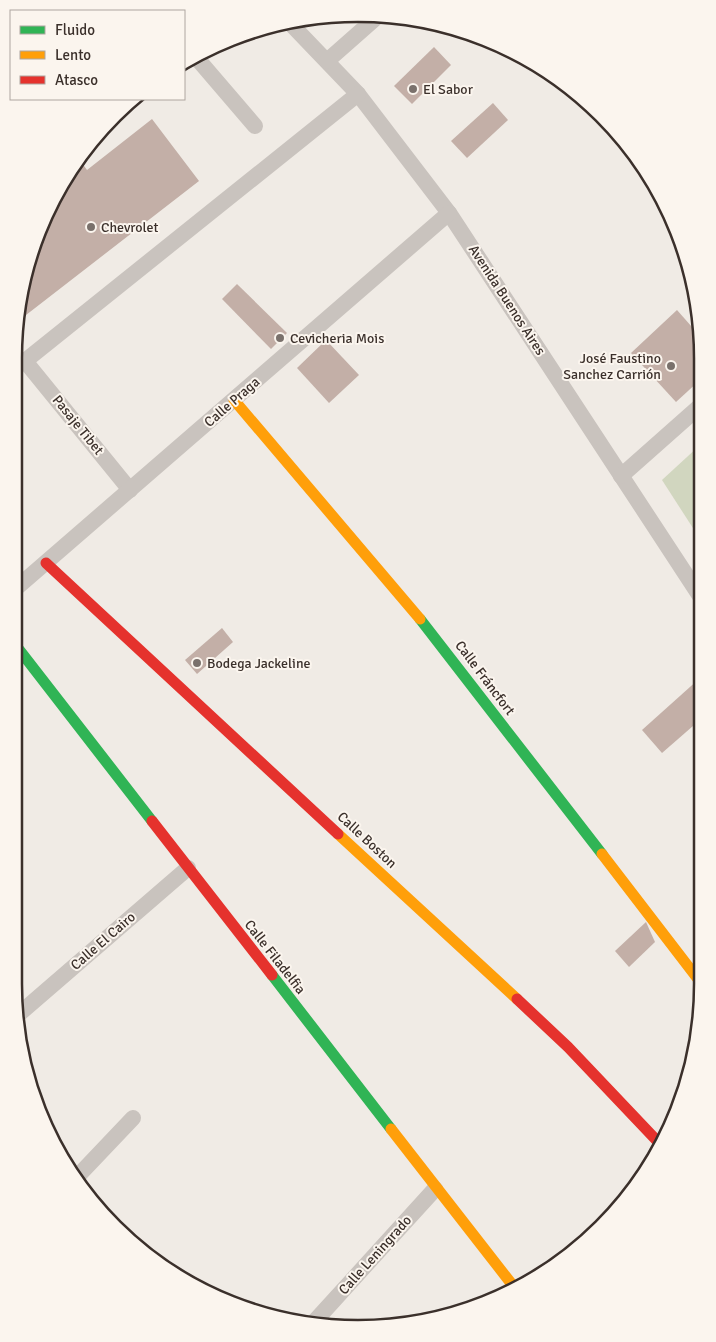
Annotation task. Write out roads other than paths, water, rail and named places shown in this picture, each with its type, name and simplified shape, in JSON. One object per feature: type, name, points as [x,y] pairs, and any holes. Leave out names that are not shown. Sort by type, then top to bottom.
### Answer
[{"type":"street","points":[[327,61],[371,23]]},
{"type":"street","name":"Avenida Buenos Aires","points":[[296,28],[358,94],[449,213],[694,587]]},
{"type":"street","points":[[199,62],[255,126]]},
{"type":"street","name":"Pasaje Tibet","points":[[130,490],[25,361],[358,94]]},
{"type":"street","name":"Calle Praga","points":[[22,583],[449,213]]},
{"type":"street","name":"Calle Fráncfort","points":[[234,400],[439,642],[694,973]]},
{"type":"street","points":[[621,476],[694,411]]},
{"type":"street","name":"Calle Boston","points":[[46,563],[568,1046],[655,1139]]},
{"type":"street","name":"Calle Filadelfia","points":[[22,653],[435,1189],[511,1283]]},
{"type":"street","name":"Calle El Cairo","points":[[23,1010],[188,868]]},
{"type":"street","points":[[81,1173],[133,1118]]},
{"type":"street","name":"Calle Leningrado","points":[[318,1317],[435,1189]]},
{"type":"place","name":"El Sabor","points":[[413,89]]},
{"type":"place","name":"Chevrolet","points":[[91,227]]},
{"type":"place","name":"Cevicheria Mois","points":[[280,338]]},
{"type":"place","name":"José Faustino Sanchez Carrión","points":[[671,366]]},
{"type":"place","name":"Bodega Jackeline","points":[[197,663]]}]
